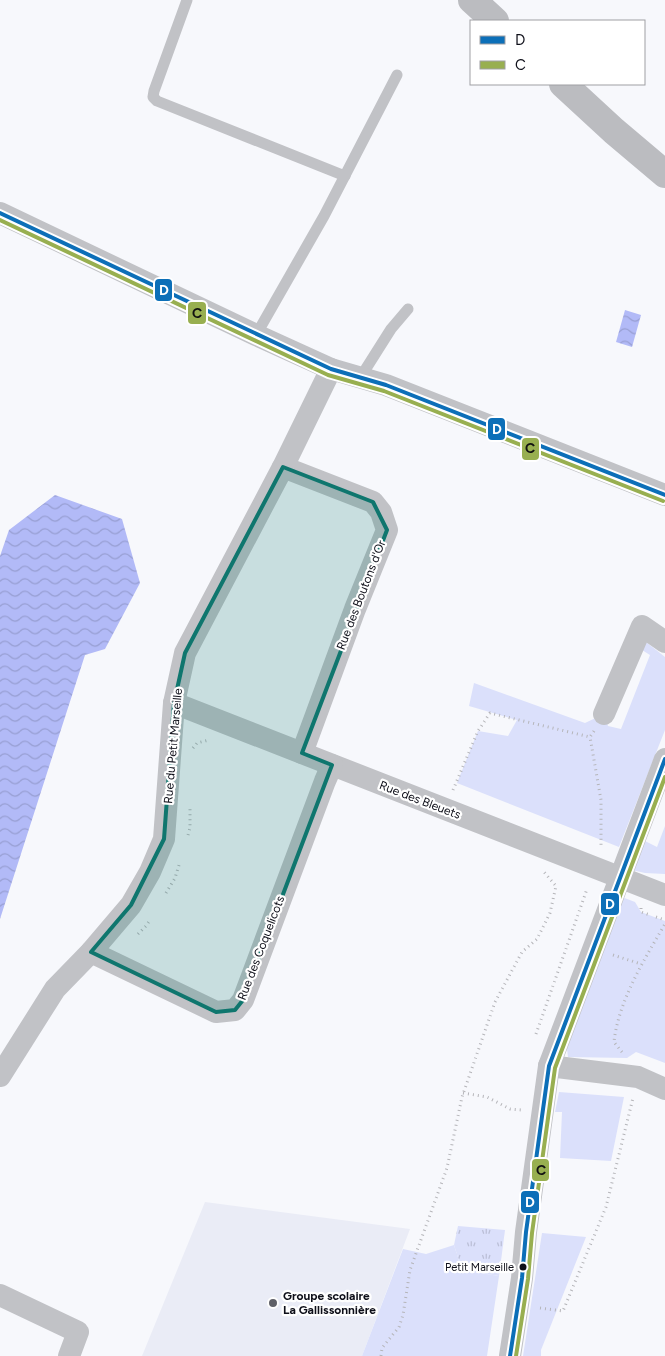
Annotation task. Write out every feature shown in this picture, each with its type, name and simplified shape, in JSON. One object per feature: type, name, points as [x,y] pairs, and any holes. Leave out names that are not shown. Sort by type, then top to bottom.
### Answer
[{"type":"main road","points":[[472,0],[494,20]]},
{"type":"main road","points":[[564,85],[665,174]]},
{"type":"street","points":[[0,212],[256,336],[331,369],[386,385],[665,495]]},
{"type":"street","name":"Rue du Petit Marseille","points":[[0,1076],[55,989],[131,905],[150,872],[164,839],[174,704],[185,653],[283,467],[331,369]]},
{"type":"street","name":"Rue des Boutons d'Or","points":[[283,467],[373,502],[382,512],[387,530],[355,609],[302,754]]},
{"type":"street","points":[[604,714],[642,626],[665,642]]},
{"type":"street","name":"Rue des Bleuets","points":[[174,704],[445,810],[622,873],[665,895]]},
{"type":"street","points":[[510,1356],[549,1066],[665,759]]},
{"type":"street","name":"Rue des Coquelicots","points":[[90,952],[216,1012],[235,1010],[243,1000],[332,765]]},
{"type":"street","points":[[549,1066],[638,1077],[665,1089]]},
{"type":"street","points":[[0,1295],[78,1332],[69,1356]]},
{"type":"lane","points":[[187,0],[154,91],[154,97],[157,101],[345,176]]},
{"type":"lane","points":[[256,336],[324,216],[397,75]]},
{"type":"lane","points":[[360,378],[391,329],[408,309]]},
{"type":"path","points":[[445,810],[478,731],[490,713],[590,737]]},
{"type":"path","points":[[604,714],[590,737],[601,800],[600,858],[622,873]]},
{"type":"path","points":[[192,751],[196,743],[211,740]]},
{"type":"path","points":[[188,837],[191,799]]},
{"type":"path","points":[[165,894],[175,878],[180,861]]},
{"type":"path","points":[[380,1356],[382,1348],[399,1327],[410,1270],[447,1168],[463,1093],[495,1002],[522,952],[536,939],[550,913],[556,886],[541,869]]},
{"type":"path","points":[[132,939],[146,926],[151,918]]},
{"type":"path","points":[[517,1304],[563,1311],[606,1207],[638,1077],[632,1064],[614,1042],[616,1025],[641,964],[665,924]]},
{"type":"path","points":[[593,948],[641,964]]},
{"type":"path","points":[[463,1093],[487,1097],[510,1109],[528,1111]]},
{"type":"highlighted area","points":[[283,467],[373,502],[387,530],[302,753],[332,765],[243,1000],[235,1010],[216,1012],[91,952],[131,905],[164,839],[174,703],[185,653]]},
{"type":"shaded area","name":"Groupe scolaire La Gallissonnière","points":[[205,1202],[410,1229],[362,1356],[142,1356]]},
{"type":"green space","points":[[646,642],[665,657],[665,730],[619,847],[457,783],[478,731],[508,736],[517,720],[469,706],[474,683],[585,723],[604,714],[608,726],[621,729],[650,655],[634,645]]},
{"type":"green space","points":[[665,826],[665,874],[645,873],[623,868],[635,836],[657,847]]},
{"type":"green space","points":[[614,894],[635,902],[641,912],[665,921],[665,1063],[636,1052],[627,1058],[568,1057],[564,1025]]},
{"type":"green space","points":[[559,1092],[624,1097],[611,1161],[560,1158],[562,1112],[555,1112]]},
{"type":"green space","points":[[458,1226],[505,1230],[499,1276],[462,1270],[454,1245]]},
{"type":"green space","points":[[542,1233],[586,1237],[541,1350],[541,1356],[523,1356]]},
{"type":"green space","points":[[454,1245],[462,1270],[499,1276],[487,1356],[362,1356],[403,1249],[426,1254]]},
{"type":"water","points":[[625,310],[641,315],[632,347],[616,342]]},
{"type":"water","points":[[55,495],[122,519],[140,583],[105,649],[85,655],[0,919],[0,556],[9,530]]},
{"type":"transit line","name":"D","points":[[0,213],[331,369],[386,385],[665,495]]},
{"type":"transit line","name":"C","points":[[0,220],[328,375],[384,391],[663,501]]},
{"type":"transit line","name":"D","points":[[510,1356],[549,1066],[665,759]]},
{"type":"transit line","name":"C","points":[[516,1356],[528,1279],[532,1233],[555,1068],[665,777]]},
{"type":"place","name":"Petit Marseille","points":[[523,1267]]},
{"type":"place","name":"Groupe scolaire La Gallissonnière","points":[[273,1303]]}]
